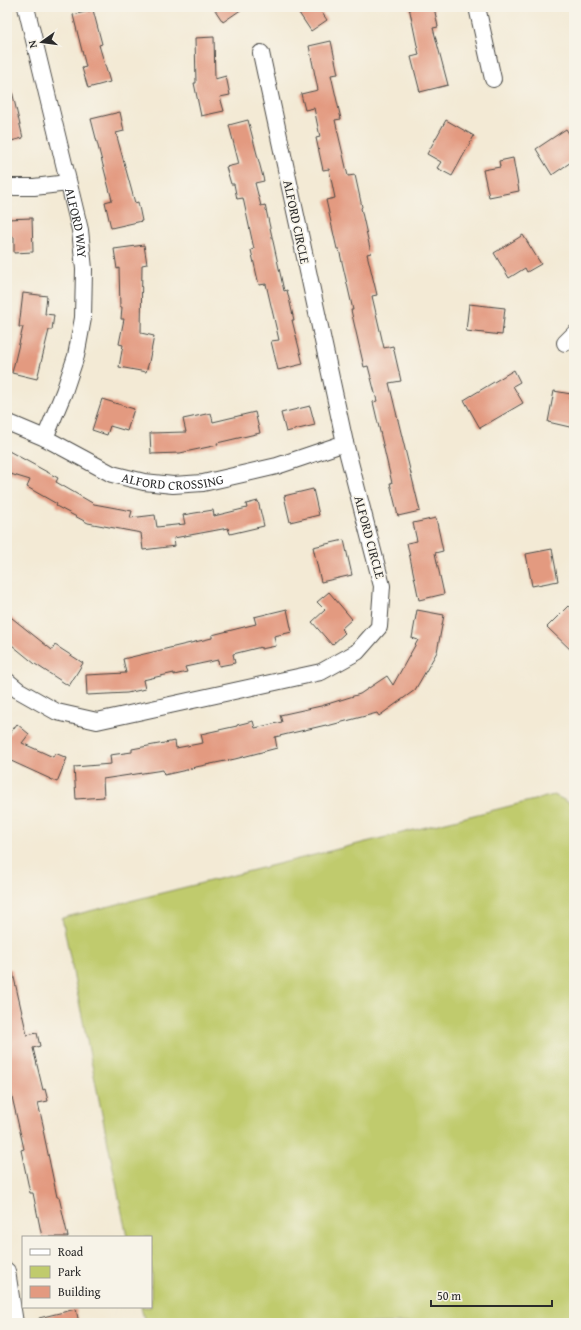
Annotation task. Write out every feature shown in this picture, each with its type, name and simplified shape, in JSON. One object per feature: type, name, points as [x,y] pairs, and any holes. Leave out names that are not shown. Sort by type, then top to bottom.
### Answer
[{"type":"street","name":"ALFORD WAY","points":[[26,7],[80,230],[84,269],[83,318],[76,356],[64,392],[45,438]]},
{"type":"street","points":[[477,7],[493,79]]},
{"type":"street","name":"ALFORD CIRCLE","points":[[7,681],[18,690],[57,712],[97,721],[321,672],[357,652],[379,628],[382,586],[345,443],[261,53]]},
{"type":"street","points":[[7,187],[34,187],[68,183]]},
{"type":"street","name":"ALFORD CROSSING","points":[[7,422],[45,438],[112,474],[144,482],[172,485],[203,483],[277,466],[345,443]]},
{"type":"street","points":[[7,1271],[15,1323]]},
{"type":"green space","points":[[554,795],[574,805],[574,1323],[145,1323],[141,1308],[152,1308],[152,1236],[127,1236],[62,918]]},
{"type":"building","points":[[213,7],[245,7],[223,22]]},
{"type":"building","points":[[295,7],[318,7],[327,20],[311,31]]},
{"type":"building","points":[[409,7],[434,7],[438,27],[433,28],[448,85],[420,92],[411,57],[419,55]]},
{"type":"building","points":[[93,10],[102,44],[99,45],[110,82],[88,88],[82,68],[86,67],[73,15]]},
{"type":"building","points":[[214,37],[215,79],[226,76],[230,95],[220,97],[224,111],[201,116],[194,83],[196,83],[195,38]]},
{"type":"building","points":[[331,41],[338,74],[331,75],[341,119],[335,120],[348,176],[355,175],[362,207],[371,253],[367,254],[377,295],[372,296],[384,348],[393,346],[401,381],[389,383],[420,511],[398,516],[390,483],[392,483],[373,402],[377,401],[368,366],[364,367],[351,310],[353,310],[326,200],[335,198],[329,169],[323,170],[316,138],[320,137],[314,108],[305,110],[301,94],[318,90],[309,46]]},
{"type":"building","points":[[12,91],[23,138],[7,142],[7,92]]},
{"type":"building","points":[[120,112],[124,131],[116,133],[135,203],[138,202],[142,221],[111,228],[105,202],[112,200],[91,119]]},
{"type":"building","points":[[248,120],[264,181],[255,183],[261,206],[265,205],[284,291],[287,290],[294,320],[292,320],[303,364],[278,370],[271,341],[279,340],[266,284],[259,285],[251,250],[254,249],[243,198],[237,199],[234,184],[231,184],[226,167],[239,164],[229,125]]},
{"type":"building","points":[[446,120],[474,136],[452,176],[437,168],[441,162],[427,154]]},
{"type":"building","points":[[566,129],[574,141],[574,160],[552,175],[536,149]]},
{"type":"building","points":[[513,158],[519,191],[489,197],[483,170],[500,167],[499,161]]},
{"type":"building","points":[[32,218],[33,252],[14,253],[14,237],[7,237],[7,219]]},
{"type":"building","points":[[523,235],[541,264],[527,272],[525,268],[509,278],[494,253]]},
{"type":"building","points":[[144,245],[147,264],[142,265],[141,333],[154,336],[146,372],[119,367],[123,345],[119,344],[124,319],[121,319],[122,307],[120,307],[119,268],[117,269],[114,249]]},
{"type":"building","points":[[23,293],[47,296],[45,314],[54,315],[52,330],[49,330],[37,379],[12,373],[23,327],[19,327]]},
{"type":"building","points":[[469,304],[505,308],[502,335],[466,331]]},
{"type":"building","points":[[514,370],[520,382],[513,386],[523,403],[480,428],[464,400]]},
{"type":"building","points":[[554,391],[571,394],[570,399],[574,400],[574,428],[548,422]]},
{"type":"building","points":[[102,399],[134,409],[127,431],[110,426],[107,435],[92,430]]},
{"type":"building","points":[[310,406],[315,425],[286,432],[281,413]]},
{"type":"building","points":[[255,412],[260,433],[217,443],[218,445],[180,453],[151,454],[150,433],[186,432],[183,419],[211,413],[213,422]]},
{"type":"building","points":[[7,450],[58,478],[56,482],[94,504],[132,511],[130,518],[155,515],[157,527],[185,524],[183,515],[213,510],[214,516],[247,508],[246,504],[258,501],[264,526],[230,534],[228,528],[174,538],[175,546],[143,550],[141,533],[88,523],[56,506],[57,504],[27,487],[30,480],[7,473]]},
{"type":"building","points":[[313,489],[319,515],[290,522],[284,496]]},
{"type":"building","points":[[436,518],[443,551],[435,553],[444,594],[419,600],[407,543],[417,541],[413,523]]},
{"type":"building","points":[[344,540],[352,575],[321,582],[313,547]]},
{"type":"building","points":[[552,549],[558,581],[532,586],[526,554]]},
{"type":"building","points":[[329,592],[352,619],[341,629],[345,633],[332,645],[312,622],[325,610],[317,602]]},
{"type":"building","points":[[568,606],[574,612],[574,653],[547,627]]},
{"type":"building","points":[[287,609],[292,632],[274,636],[276,646],[261,649],[261,647],[233,654],[235,663],[219,666],[218,660],[185,667],[187,672],[174,675],[174,673],[143,680],[145,689],[127,693],[87,695],[86,675],[126,673],[123,659],[212,638],[212,635],[256,624],[254,617]]},
{"type":"building","points":[[417,610],[444,615],[437,652],[415,690],[379,716],[377,713],[327,726],[275,737],[277,748],[235,759],[164,775],[163,770],[103,779],[104,797],[76,799],[74,767],[111,764],[110,755],[132,752],[132,749],[175,741],[176,748],[203,743],[201,734],[253,721],[255,728],[282,722],[280,715],[321,706],[360,694],[387,676],[393,685],[418,640],[412,638]]},
{"type":"building","points":[[7,614],[52,650],[55,645],[83,663],[69,686],[35,664],[7,641]]},
{"type":"building","points":[[17,724],[29,734],[22,743],[53,757],[55,753],[67,758],[57,782],[9,760],[7,763],[7,737]]},
{"type":"building","points":[[7,969],[12,969],[27,1035],[37,1033],[40,1046],[33,1048],[43,1090],[45,1089],[48,1101],[38,1103],[57,1197],[59,1197],[68,1236],[42,1236],[33,1193],[30,1193],[21,1150],[24,1149],[7,1075]]},
{"type":"building","points":[[76,1309],[79,1323],[39,1323],[39,1318]]}]
